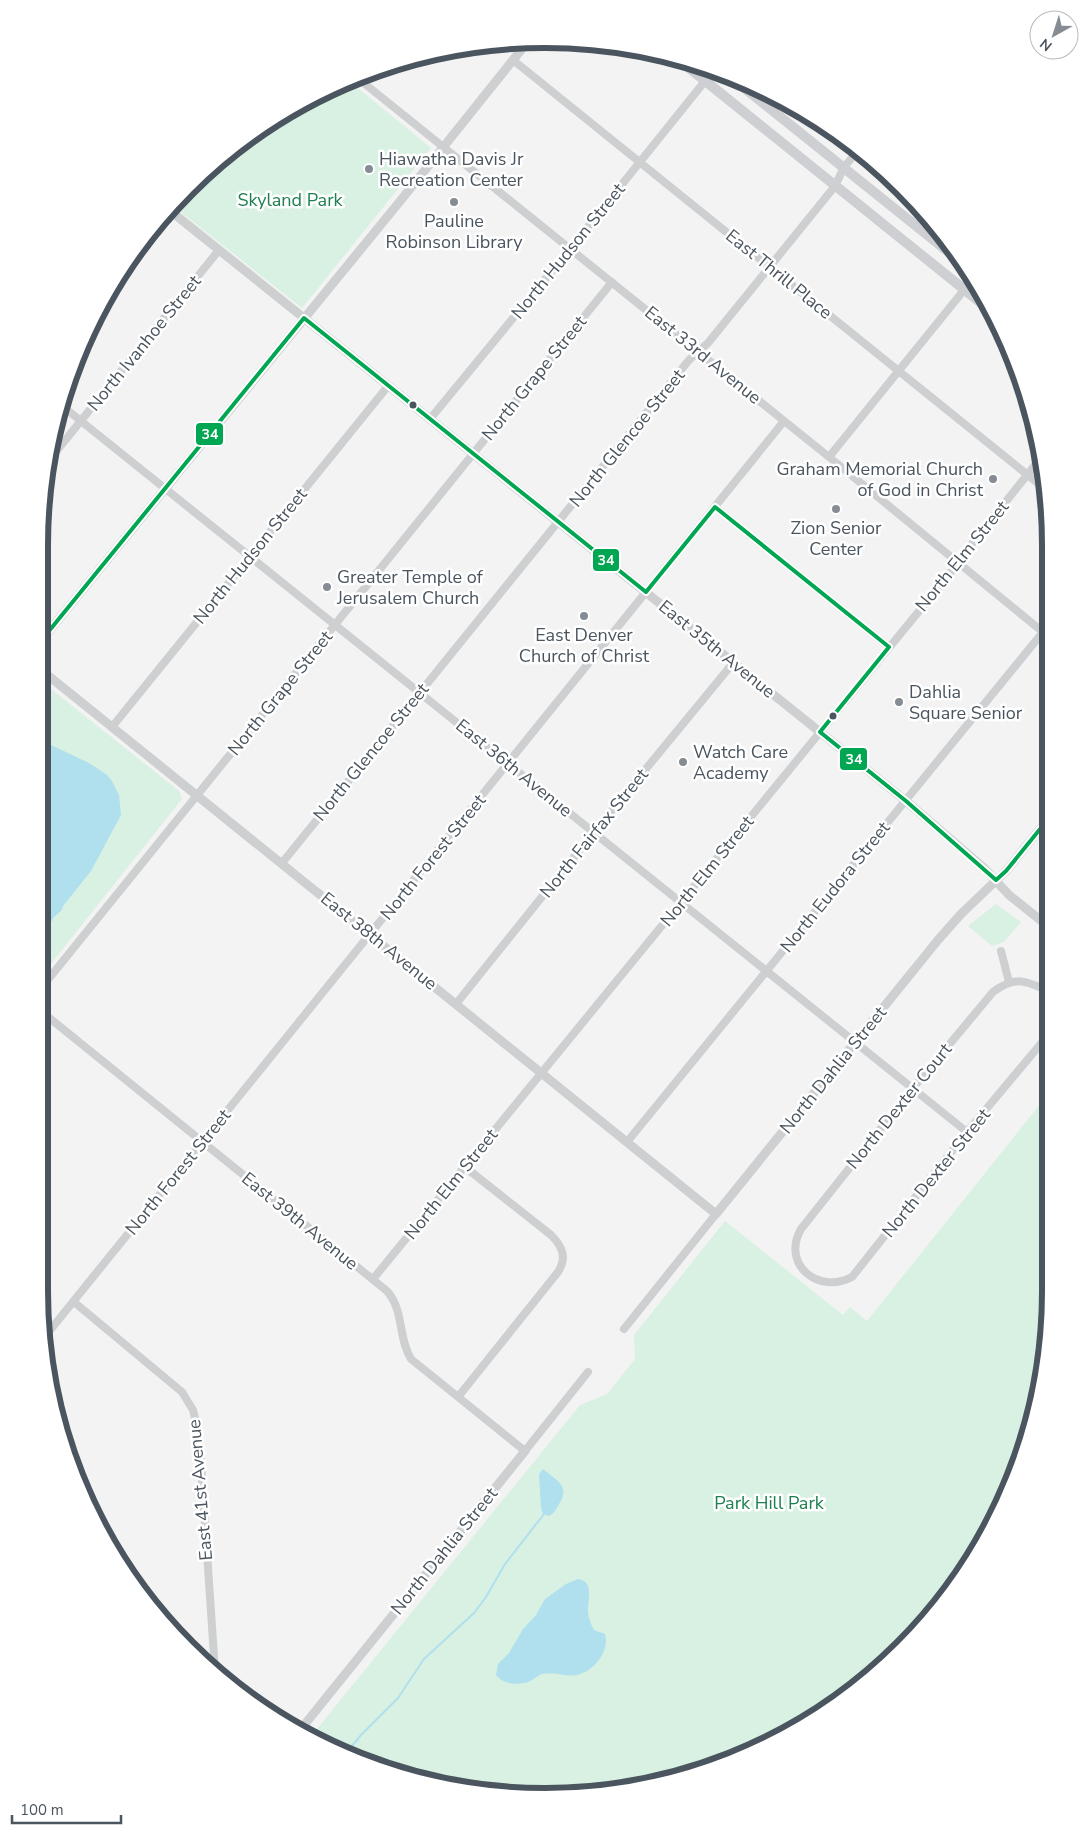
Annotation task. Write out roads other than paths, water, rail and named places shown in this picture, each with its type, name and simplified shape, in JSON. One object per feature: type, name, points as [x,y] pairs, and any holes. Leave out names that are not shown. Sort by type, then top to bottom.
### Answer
[{"type":"main road","points":[[691,70],[977,300]]},
{"type":"main road","points":[[768,101],[844,167],[930,232]]},
{"type":"street","points":[[48,632],[444,147],[521,49]]},
{"type":"street","name":"East Thrill Place","points":[[513,60],[1037,483]]},
{"type":"street","name":"East 33rd Avenue","points":[[364,81],[1042,631]]},
{"type":"street","name":"North Hudson Street","points":[[430,419],[705,81]]},
{"type":"street","name":"North Glencoe Street","points":[[282,863],[689,360],[708,343],[835,186],[844,167],[854,156]]},
{"type":"street","name":"East 35th Avenue","points":[[174,214],[906,800],[966,852],[1009,895],[1042,921]]},
{"type":"street","name":"North Ivanhoe Street","points":[[57,451],[219,250]]},
{"type":"street","name":"North Grape Street","points":[[48,980],[612,282]]},
{"type":"street","points":[[829,457],[964,290]]},
{"type":"street","name":"North Hudson Street","points":[[112,727],[388,386]]},
{"type":"street","name":"East 36th Avenue","points":[[66,409],[967,1132]]},
{"type":"street","name":"North Forest Street","points":[[50,1331],[784,421]]},
{"type":"street","name":"North Elm Street","points":[[373,1279],[820,732],[1035,465]]},
{"type":"street","points":[[715,507],[889,647]]},
{"type":"street","name":"North Eudora Street","points":[[627,1142],[906,800],[1042,639]]},
{"type":"street","name":"North Fairfax Street","points":[[456,1004],[594,832],[734,663]]},
{"type":"street","name":"East 38th Avenue","points":[[48,675],[716,1214]]},
{"type":"street","name":"North Dahlia Street","points":[[624,1328],[944,932],[1006,871],[1042,827]]},
{"type":"street","points":[[1001,951],[1009,982],[1026,982],[1042,988]]},
{"type":"street","name":"North Dexter Court","points":[[809,1275],[802,1268],[796,1256],[796,1243],[805,1224],[913,1088],[993,992],[1009,982]]},
{"type":"street","name":"East 39th Avenue","points":[[48,1017],[387,1291],[395,1302],[403,1344],[411,1360],[525,1451]]},
{"type":"street","name":"North Dexter Street","points":[[809,1275],[816,1280],[831,1283],[844,1281],[852,1276],[967,1132],[1042,1042]]},
{"type":"street","points":[[458,1397],[558,1272],[564,1259],[561,1247],[551,1235],[465,1166]]},
{"type":"street","name":"East 41st Avenue","points":[[74,1302],[173,1383],[188,1400],[193,1410],[199,1434],[214,1662]]},
{"type":"street","name":"North Dahlia Street","points":[[304,1725],[588,1372]]},
{"type":"water","points":[[48,740],[49,744],[89,763],[107,775],[119,795],[121,815],[91,871],[63,906],[62,910],[54,917],[48,927]]},
{"type":"water","points":[[543,1469],[557,1480],[563,1488],[562,1498],[556,1509],[549,1516],[543,1514],[541,1508],[539,1474]]},
{"type":"water","points":[[578,1579],[583,1580],[588,1587],[588,1613],[593,1628],[605,1634],[605,1648],[599,1660],[589,1670],[577,1675],[546,1673],[528,1682],[519,1684],[503,1681],[499,1678],[496,1675],[498,1664],[509,1653],[523,1629],[536,1615],[545,1599],[566,1584]]},
{"type":"waterway","points":[[350,1748],[398,1698],[424,1659],[474,1613],[486,1597],[505,1564],[544,1514]]},
{"type":"place","name":"Hiawatha Davis Jr Recreation Center","points":[[369,169]]},
{"type":"place","name":"Pauline Robinson Library","points":[[454,202]]},
{"type":"place","name":"Graham Memorial Church of God in Christ","points":[[993,479]]},
{"type":"place","name":"Zion Senior Center","points":[[836,509]]},
{"type":"place","name":"Greater Temple of Jerusalem Church","points":[[327,587]]},
{"type":"place","name":"East Denver Church of Christ","points":[[584,616]]},
{"type":"place","name":"Dahlia Square Senior","points":[[899,702]]},
{"type":"place","name":"Watch Care Academy","points":[[683,762]]},
{"type":"park label","name":"Skyland Park","points":[[290,200]]},
{"type":"park label","name":"Park Hill Park","points":[[769,1503]]}]
